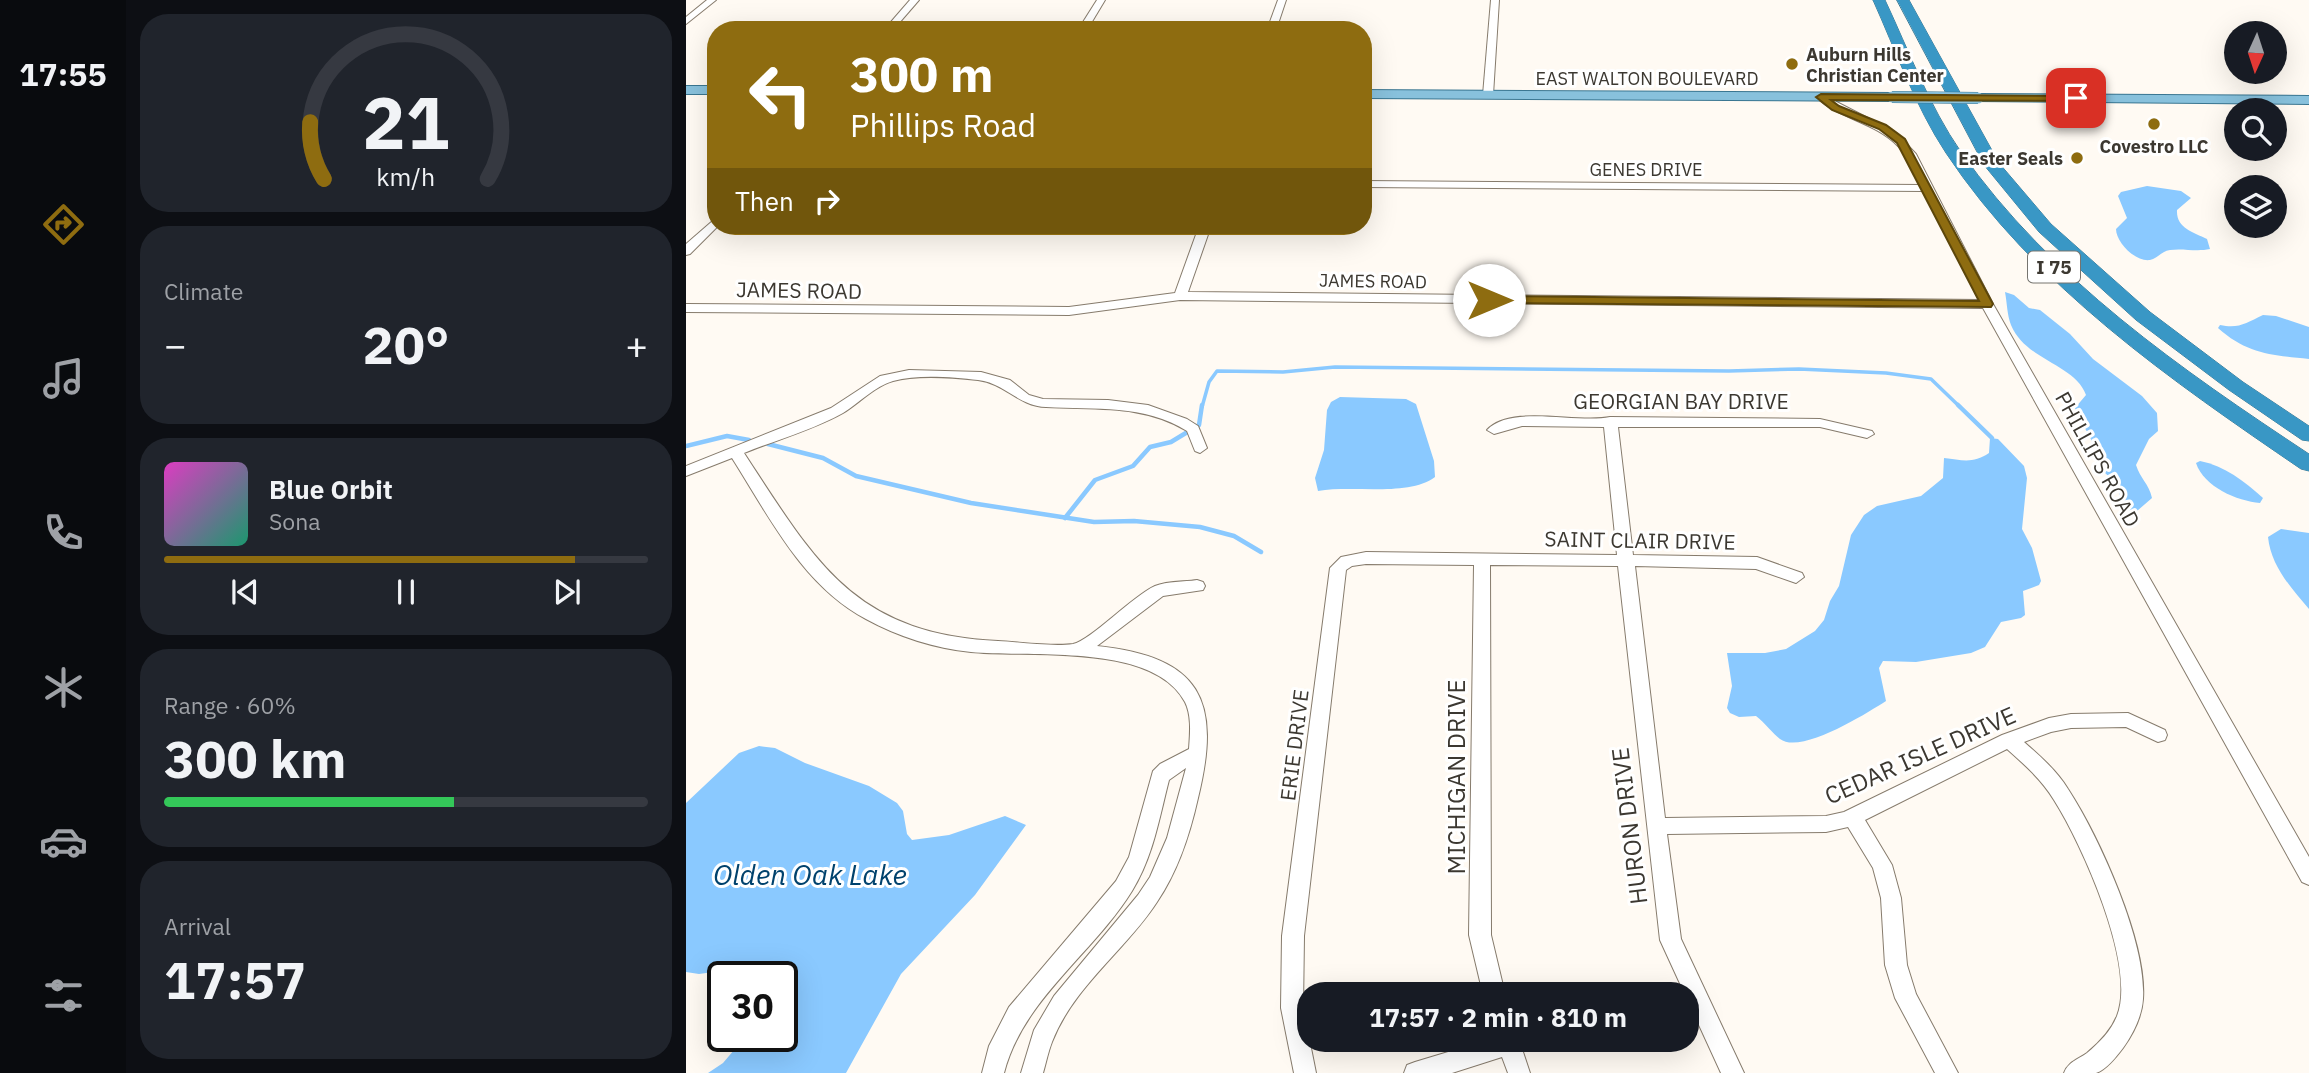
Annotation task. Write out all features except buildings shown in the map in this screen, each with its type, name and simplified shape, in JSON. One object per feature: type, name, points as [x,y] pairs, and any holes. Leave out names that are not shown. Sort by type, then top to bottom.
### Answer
[{"type":"highway","name":"I 75","points":[[1879,0],[1936,122],[1983,194],[2028,242],[2109,317],[2227,408],[2309,464]]},
{"type":"highway","name":"I 75","points":[[1903,0],[1992,165],[2045,228],[2144,316],[2236,386],[2309,435]]},
{"type":"main road","points":[[686,90],[707,90]]},
{"type":"main road","name":"EAST WALTON BOULEVARD","points":[[1372,94],[2309,100]]},
{"type":"street","points":[[686,21],[712,0]]},
{"type":"street","points":[[896,21],[915,0]]},
{"type":"street","points":[[1088,21],[1101,0]]},
{"type":"street","points":[[1274,21],[1282,0]]},
{"type":"street","points":[[1488,94],[1495,0]]},
{"type":"street","name":"PHILLIPS ROAD","points":[[1821,97],[1836,108],[1883,127],[1902,141],[1987,304],[2309,876]]},
{"type":"street","name":"GENES DRIVE","points":[[1372,184],[1928,188]]},
{"type":"street","points":[[686,251],[707,230]]},
{"type":"street","points":[[1180,296],[1202,235]]},
{"type":"street","name":"JAMES ROAD","points":[[686,308],[1079,311],[1180,296],[1987,304]]},
{"type":"street","points":[[686,471],[836,411],[885,379],[909,374],[981,376],[1004,383],[1024,398],[1043,403],[1108,404],[1148,409],[1193,429],[1200,448]]},
{"type":"street","name":"HURON DRIVE","points":[[1610,421],[1671,940],[1733,1073]]},
{"type":"street","name":"GEORGIAN BAY DRIVE","points":[[1494,430],[1507,424],[1522,422],[1820,423],[1867,434]]},
{"type":"street","points":[[735,451],[814,569],[841,595],[867,613],[900,629],[964,643],[1015,648],[1081,649],[1128,656],[1178,680],[1192,697],[1198,716],[1196,754],[1188,798],[1163,874],[1149,898],[1065,999],[1044,1034],[1032,1073]]},
{"type":"street","name":"ERIE DRIVE","points":[[1305,1073],[1292,1008],[1293,936],[1338,568],[1347,561],[1366,558],[1482,560]]},
{"type":"street","name":"SAINT CLAIR DRIVE","points":[[1482,560],[1757,564],[1796,577]]},
{"type":"street","name":"MICHIGAN DRIVE","points":[[1482,560],[1480,935],[1491,982]]},
{"type":"street","points":[[1081,649],[1159,591],[1196,586]]},
{"type":"street","name":"CEDAR ISLE DRIVE","points":[[1656,826],[1826,824],[1852,817],[2009,740],[2049,725],[2106,719],[2129,720],[2158,735]]},
{"type":"street","points":[[2009,740],[2046,774],[2060,793],[2079,829],[2119,925],[2132,975],[2132,1000],[2118,1040],[2095,1063],[2075,1073]]},
{"type":"street","points":[[993,1073],[1000,1046],[1017,1015],[1123,887],[1139,859],[1160,778],[1167,769],[1196,754]]},
{"type":"street","points":[[1852,817],[1882,865],[1891,898],[1896,965],[1906,998],[1947,1073]]},
{"type":"street","points":[[1415,1073],[1479,1052]]},
{"type":"street","points":[[1512,1052],[1519,1073]]},
{"type":"water","points":[[2147,186],[2181,191],[2191,198],[2177,210],[2177,216],[2186,229],[2207,239],[2210,249],[2170,250],[2150,260],[2138,258],[2127,250],[2119,240],[2116,229],[2127,218],[2118,196],[2121,192]]},
{"type":"water","points":[[2005,292],[2014,295],[2029,308],[2040,310],[2070,334],[2093,359],[2142,396],[2157,413],[2158,431],[2149,439],[2136,465],[2152,498],[2137,511],[2121,510],[2117,486],[2096,462],[2095,450],[2075,408],[2086,395],[2080,385],[2072,376],[2027,347],[2018,337],[2011,325]]},
{"type":"water","points":[[2263,315],[2276,316],[2309,327],[2309,359],[2260,352],[2239,343],[2218,328],[2220,325],[2242,324]]},
{"type":"water","points":[[1340,397],[1406,399],[1416,404],[1434,461],[1435,477],[1424,483],[1395,489],[1318,491],[1315,478],[1324,450],[1327,410],[1331,402]]},
{"type":"water","points":[[1990,438],[1998,439],[2024,466],[2027,478],[2022,529],[2032,548],[2041,581],[2039,585],[2023,591],[2025,615],[2001,622],[1985,647],[1971,653],[1916,662],[1883,661],[1879,668],[1886,701],[1850,723],[1803,742],[1780,739],[1756,716],[1739,717],[1730,713],[1727,708],[1732,686],[1727,653],[1765,653],[1786,649],[1815,631],[1824,620],[1830,601],[1839,586],[1851,535],[1864,515],[1877,506],[1921,496],[1943,478],[1944,458],[1978,459],[1989,453]]},
{"type":"water","points":[[2200,461],[2218,466],[2241,480],[2263,498],[2260,503],[2232,496],[2214,486],[2200,472],[2196,463]]},
{"type":"water","points":[[2281,529],[2309,533],[2309,609],[2283,576],[2273,558],[2268,537]]},
{"type":"water","name":"Olden Oak Lake","points":[[759,746],[775,748],[805,763],[869,786],[897,803],[903,811],[907,834],[912,840],[949,835],[1005,816],[1026,825],[975,895],[901,974],[846,1073],[708,1073],[723,1063],[732,1052],[798,1052],[798,961],[707,961],[707,973],[686,972],[686,803],[739,753]]},
{"type":"waterway","points":[[1202,407],[1209,382],[1217,371],[1283,372],[1335,367],[1729,371],[1799,369],[1886,373],[1931,379],[1960,407]]},
{"type":"waterway","points":[[1065,518],[1095,480],[1133,466],[1150,447],[1171,442],[1199,425],[1202,405]]},
{"type":"waterway","points":[[1958,405],[1992,438]]},
{"type":"waterway","points":[[686,446],[727,436],[749,440]]},
{"type":"waterway","points":[[768,444],[823,458],[856,476],[971,503],[1065,518]]},
{"type":"waterway","points":[[1065,518],[1094,522],[1134,521],[1200,527],[1234,536],[1261,552]]},
{"type":"place","name":"Auburn Hills Christian Center","points":[[1792,64]]},
{"type":"place","name":"Covestro LLC","points":[[2154,124]]},
{"type":"place","name":"Easter Seals","points":[[2077,158]]},
{"type":"route","points":[[1489,300],[1987,304],[1902,141],[1883,127],[1836,108],[1821,97],[2076,98]]}]
